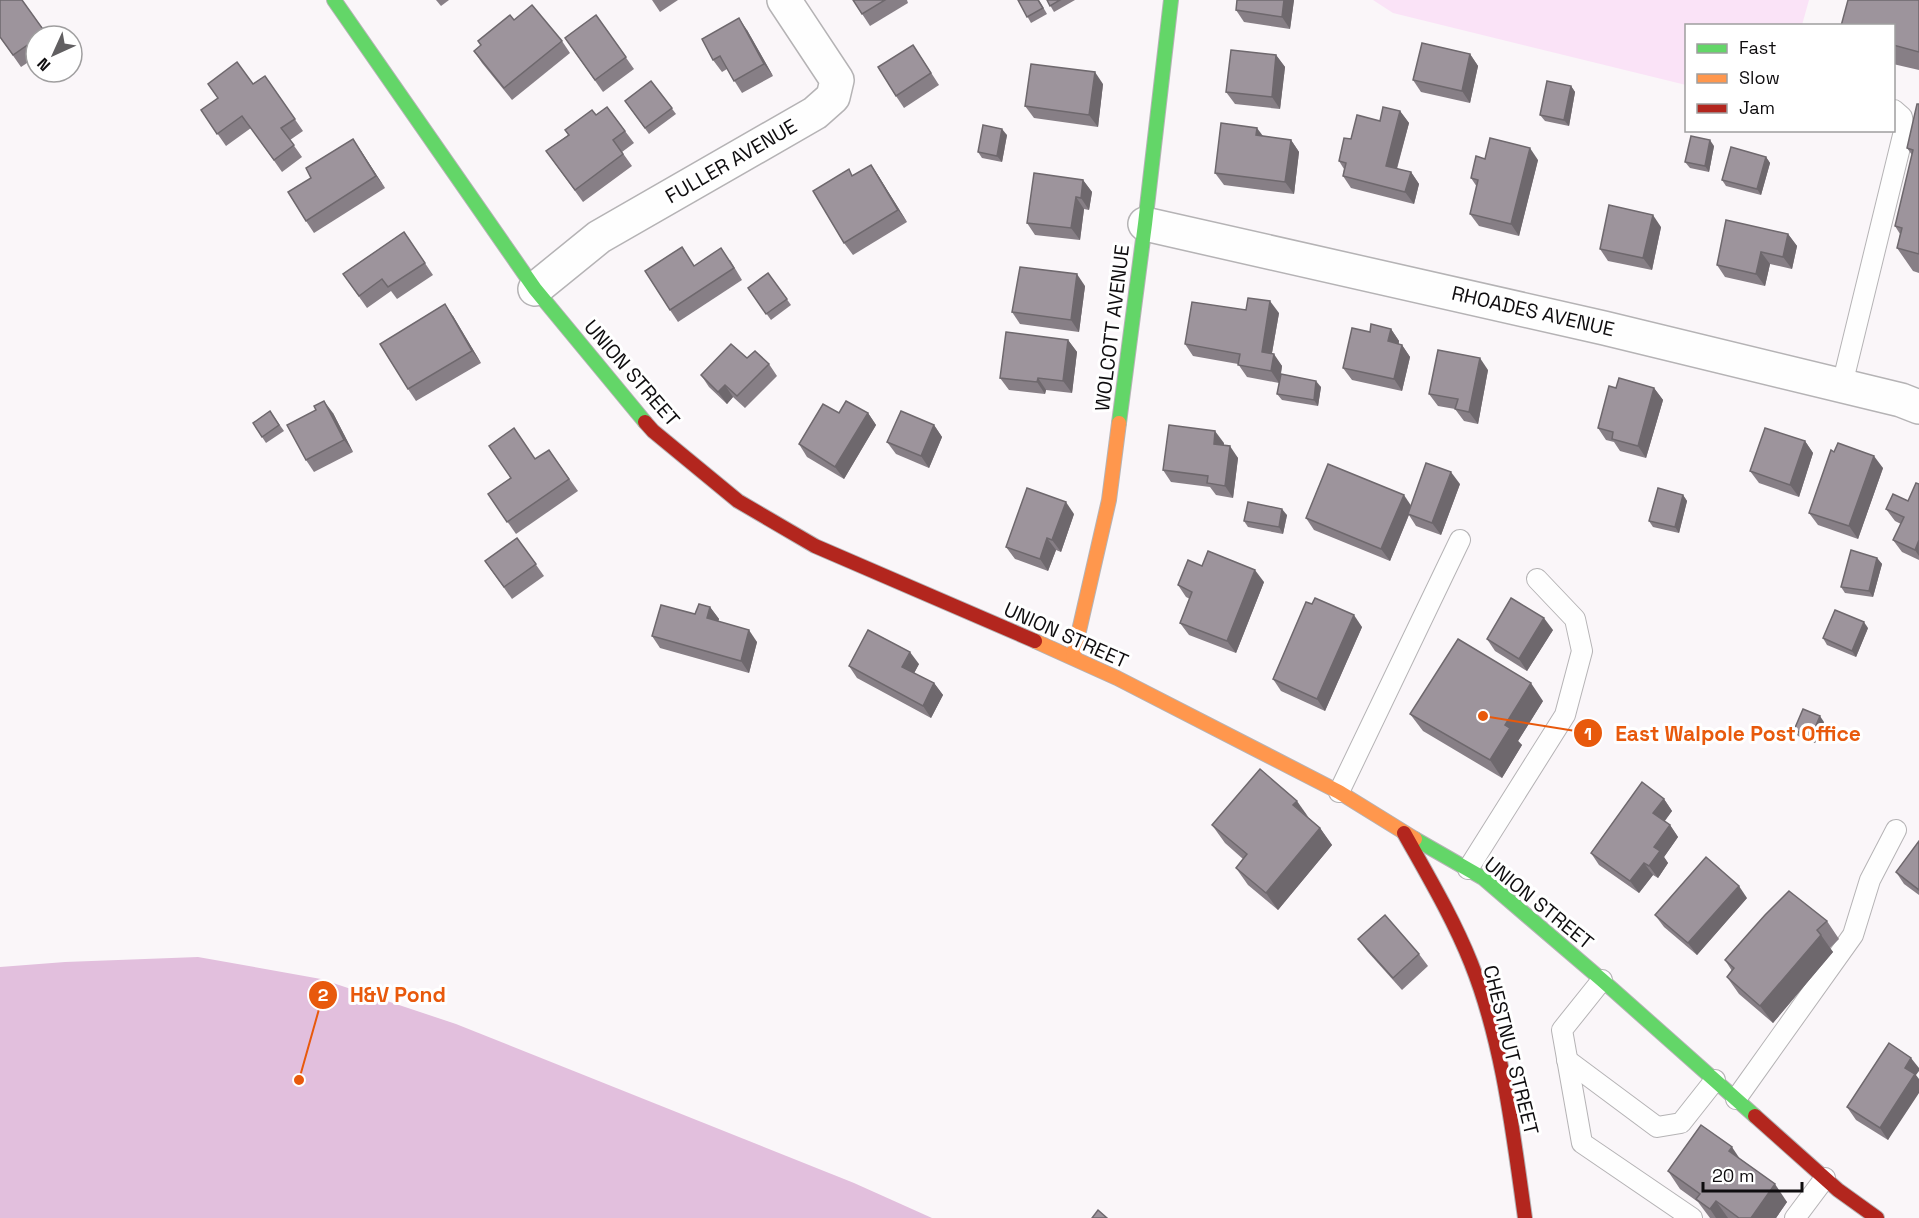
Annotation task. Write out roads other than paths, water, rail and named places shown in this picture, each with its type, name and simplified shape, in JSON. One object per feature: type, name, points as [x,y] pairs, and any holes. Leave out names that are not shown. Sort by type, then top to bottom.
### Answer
[{"type":"main road","name":"UNION STREET","points":[[334,0],[535,289],[653,431],[738,501],[815,546],[1073,657],[1339,792],[1404,834],[1483,878],[1825,1178],[1877,1218]]},
{"type":"main road","name":"WOLCOTT AVENUE","points":[[1073,657],[1109,500],[1171,0]]},
{"type":"main road","name":"CHESTNUT STREET","points":[[1404,834],[1451,919],[1479,984],[1509,1109],[1525,1218]]},
{"type":"street","name":"FULLER AVENUE","points":[[535,289],[599,237],[815,112],[834,97],[837,80],[784,0]]},
{"type":"street","name":"RHOADES AVENUE","points":[[1145,224],[1593,325],[1901,399],[1919,407]]},
{"type":"lane","points":[[1842,385],[1898,163],[1904,131],[1902,117],[1895,112]]},
{"type":"lane","points":[[1339,792],[1460,540]]},
{"type":"lane","points":[[1468,869],[1565,715],[1582,651],[1575,619],[1537,579]]},
{"type":"lane","points":[[1736,1099],[1853,935],[1870,879],[1896,830]]},
{"type":"lane","points":[[1602,980],[1562,1030],[1582,1143],[1692,1218]]},
{"type":"lane","points":[[1567,1060],[1657,1127],[1681,1123],[1715,1080]]},
{"type":"lane","points":[[1795,1218],[1825,1178]]},
{"type":"place","name":"East Walpole Post Office","points":[[1483,716]]},
{"type":"place","name":"H&V Pond","points":[[299,1080]]}]
